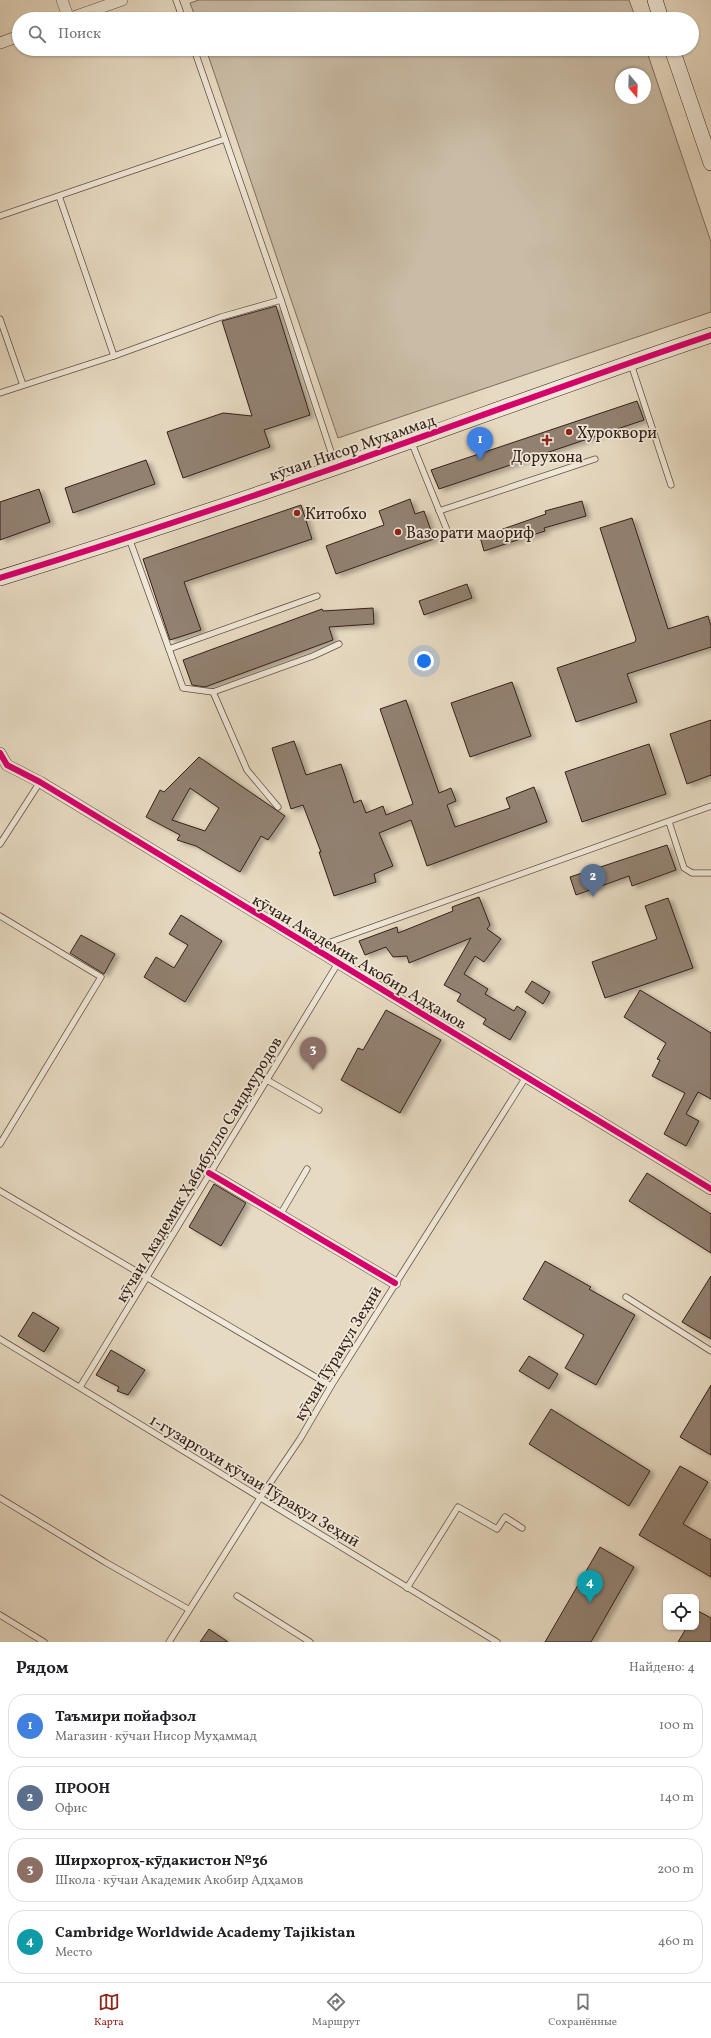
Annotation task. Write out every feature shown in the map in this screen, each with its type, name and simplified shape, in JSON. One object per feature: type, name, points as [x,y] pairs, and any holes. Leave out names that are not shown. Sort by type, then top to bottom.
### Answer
[{"type":"street","points":[[62,0],[66,12]]},
{"type":"street","points":[[89,12],[122,0]]},
{"type":"street","points":[[656,0],[660,12]]},
{"type":"street","points":[[0,43],[12,39]]},
{"type":"street","points":[[674,56],[711,163]]},
{"type":"street","name":"кӯчаи Нисор Муҳаммад","points":[[0,578],[129,538],[411,441],[630,362],[711,335]]},
{"type":"street","name":"кӯчаи Академик Акобир Адҳамов","points":[[0,753],[7,765],[40,782],[711,1189]]},
{"type":"street","points":[[209,1173],[395,1283]]},
{"type":"lane","points":[[176,0],[180,12]]},
{"type":"lane","points":[[196,56],[281,300],[336,467]]},
{"type":"lane","points":[[0,216],[226,139]]},
{"type":"lane","points":[[59,196],[114,356]]},
{"type":"lane","points":[[0,393],[114,356],[221,316],[281,300]]},
{"type":"lane","points":[[0,319],[23,385]]},
{"type":"lane","points":[[630,362],[671,485]]},
{"type":"lane","points":[[411,441],[447,530]]},
{"type":"lane","points":[[439,511],[595,459]]},
{"type":"lane","points":[[129,538],[183,688],[212,692],[313,656],[339,644]]},
{"type":"lane","points":[[169,649],[317,596]]},
{"type":"lane","points":[[212,692],[247,770],[278,807]]},
{"type":"lane","points":[[0,844],[40,782]]},
{"type":"lane","points":[[313,948],[711,806]]},
{"type":"lane","points":[[669,822],[684,868],[692,873],[711,873]]},
{"type":"lane","points":[[0,916],[101,977],[0,1144]]},
{"type":"lane","name":"кӯчаи Академик Ҳабибулло Саидмуродов","points":[[80,1387],[338,963]]},
{"type":"lane","name":"кӯчаи Тӯрақул Зеҳнӣ","points":[[169,1642],[260,1498],[300,1439],[395,1283],[526,1077]]},
{"type":"lane","points":[[266,1080],[319,1110]]},
{"type":"lane","points":[[280,1215],[307,1169]]},
{"type":"lane","points":[[0,1191],[331,1386]]},
{"type":"lane","points":[[626,1297],[711,1351]]},
{"type":"lane","name":"1-гузаргохи кӯчаи Тӯрақул Зеҳнӣ","points":[[0,1339],[497,1642]]},
{"type":"lane","points":[[0,1498],[105,1562],[188,1610]]},
{"type":"lane","points":[[407,1588],[458,1507],[497,1529],[505,1518],[522,1528]]},
{"type":"lane","points":[[238,1596],[310,1642]]},
{"type":"lane","points":[[0,1615],[44,1642]]},
{"type":"shaded area","points":[[199,0],[629,0],[633,12],[193,12],[190,3]]},
{"type":"shaded area","points":[[208,56],[648,56],[711,242],[711,312],[338,438]]},
{"type":"building","points":[[276,306],[310,415],[264,430],[270,447],[183,478],[167,432],[223,413],[252,416],[222,321]]},
{"type":"building","points":[[637,401],[644,420],[439,489],[431,470]]},
{"type":"building","points":[[146,460],[155,484],[73,513],[65,488]]},
{"type":"building","points":[[39,489],[50,522],[0,540],[0,502]]},
{"type":"building","name":"Вазорати маориф","points":[[410,499],[415,514],[424,511],[434,539],[336,574],[326,546],[384,525],[379,511]]},
{"type":"building","points":[[582,501],[586,516],[544,528],[545,531],[484,551],[480,537],[546,514],[545,511]]},
{"type":"building","points":[[301,505],[312,539],[184,582],[201,630],[170,640],[143,559]]},
{"type":"building","points":[[632,518],[668,629],[708,616],[711,626],[711,647],[627,674],[637,702],[576,722],[557,668],[635,642],[636,639],[600,528]]},
{"type":"building","points":[[467,584],[472,598],[424,615],[419,601]]},
{"type":"building","points":[[373,608],[374,624],[329,627],[333,640],[205,687],[192,685],[183,660],[322,609],[323,611]]},
{"type":"building","points":[[512,682],[531,736],[470,757],[451,703]]},
{"type":"building","points":[[406,700],[439,793],[451,788],[456,801],[447,805],[455,827],[510,808],[506,798],[534,787],[547,822],[427,866],[411,820],[379,833],[393,866],[374,874],[376,882],[334,896],[319,852],[321,852],[303,805],[291,809],[272,748],[294,741],[306,775],[341,764],[354,803],[361,800],[366,813],[383,806],[386,815],[413,804],[380,709]]},
{"type":"building","points":[[711,720],[711,775],[687,784],[670,734]]},
{"type":"building","points":[[649,744],[666,794],[582,822],[565,772]]},
{"type":"building","points":[[199,757],[285,816],[268,840],[261,836],[240,872],[196,846],[177,840],[180,835],[146,817],[160,790],[164,792]],"holes":[[[190,788],[219,808],[205,831],[172,820]]]},
{"type":"building","points":[[667,845],[676,870],[632,886],[629,876],[576,895],[570,877]]},
{"type":"building","points":[[479,897],[490,925],[487,929],[501,939],[484,962],[475,956],[464,974],[488,989],[485,994],[514,1011],[517,1006],[526,1012],[510,1040],[483,1024],[486,1019],[457,1001],[461,994],[444,985],[471,938],[409,963],[407,956],[393,957],[386,947],[365,955],[359,941],[397,927],[398,933],[453,911],[452,907]]},
{"type":"building","points":[[668,898],[693,968],[605,998],[592,962],[657,939],[645,906]]},
{"type":"building","points":[[181,915],[222,941],[185,1002],[144,977],[156,957],[174,968],[188,945],[169,934]]},
{"type":"building","points":[[81,935],[115,954],[104,974],[70,953]]},
{"type":"building","points":[[532,981],[550,992],[543,1004],[525,992]]},
{"type":"building","points":[[640,990],[711,1033],[711,1099],[698,1092],[686,1114],[699,1121],[686,1146],[664,1134],[685,1093],[652,1076],[660,1060],[657,1059],[666,1043],[624,1017]]},
{"type":"building","points":[[386,1010],[441,1040],[400,1113],[341,1080],[358,1048],[363,1050]]},
{"type":"building","points":[[647,1173],[711,1214],[711,1253],[629,1201]]},
{"type":"building","points":[[214,1184],[246,1203],[221,1246],[189,1227]]},
{"type":"building","points":[[545,1261],[591,1287],[589,1289],[635,1315],[596,1385],[565,1368],[584,1335],[523,1299]]},
{"type":"building","points":[[711,1276],[711,1339],[682,1322]]},
{"type":"building","points":[[33,1312],[59,1328],[44,1352],[18,1336]]},
{"type":"building","points":[[111,1350],[145,1370],[128,1395],[117,1391],[119,1387],[96,1375]]},
{"type":"building","points":[[529,1356],[558,1374],[549,1389],[519,1371]]},
{"type":"building","points":[[711,1385],[711,1455],[680,1437]]},
{"type":"building","points":[[551,1409],[650,1471],[629,1506],[529,1444]]},
{"type":"building","points":[[680,1466],[708,1482],[683,1524],[711,1540],[711,1577],[639,1535]]},
{"type":"building","points":[[600,1547],[634,1567],[591,1642],[545,1642]]},
{"type":"building","points":[[699,1612],[711,1618],[711,1642],[678,1642],[685,1630],[699,1630]]},
{"type":"building","points":[[209,1629],[228,1642],[200,1642]]},
{"type":"cycle path","points":[[0,578],[127,538],[295,482],[711,335]]},
{"type":"cycle path","points":[[0,753],[7,765],[40,782],[711,1189]]},
{"type":"cycle path","points":[[209,1173],[395,1283]]},
{"type":"place","name":"Хуроквори","points":[[569,432]]},
{"type":"place","name":"Дорухона","points":[[547,440]]},
{"type":"place","name":"Таъмири пойафзол","points":[[480,460]]},
{"type":"place","name":"Китобхо","points":[[297,513]]},
{"type":"place","name":"Вазорати маориф","points":[[398,532]]},
{"type":"place","name":"ПРООН","points":[[593,897]]},
{"type":"place","name":"Ширхоргоҳ-кӯдакистон №36","points":[[313,1070]]},
{"type":"place","name":"Cambridge Worldwide Academy Tajikistan","points":[[590,1603]]}]
